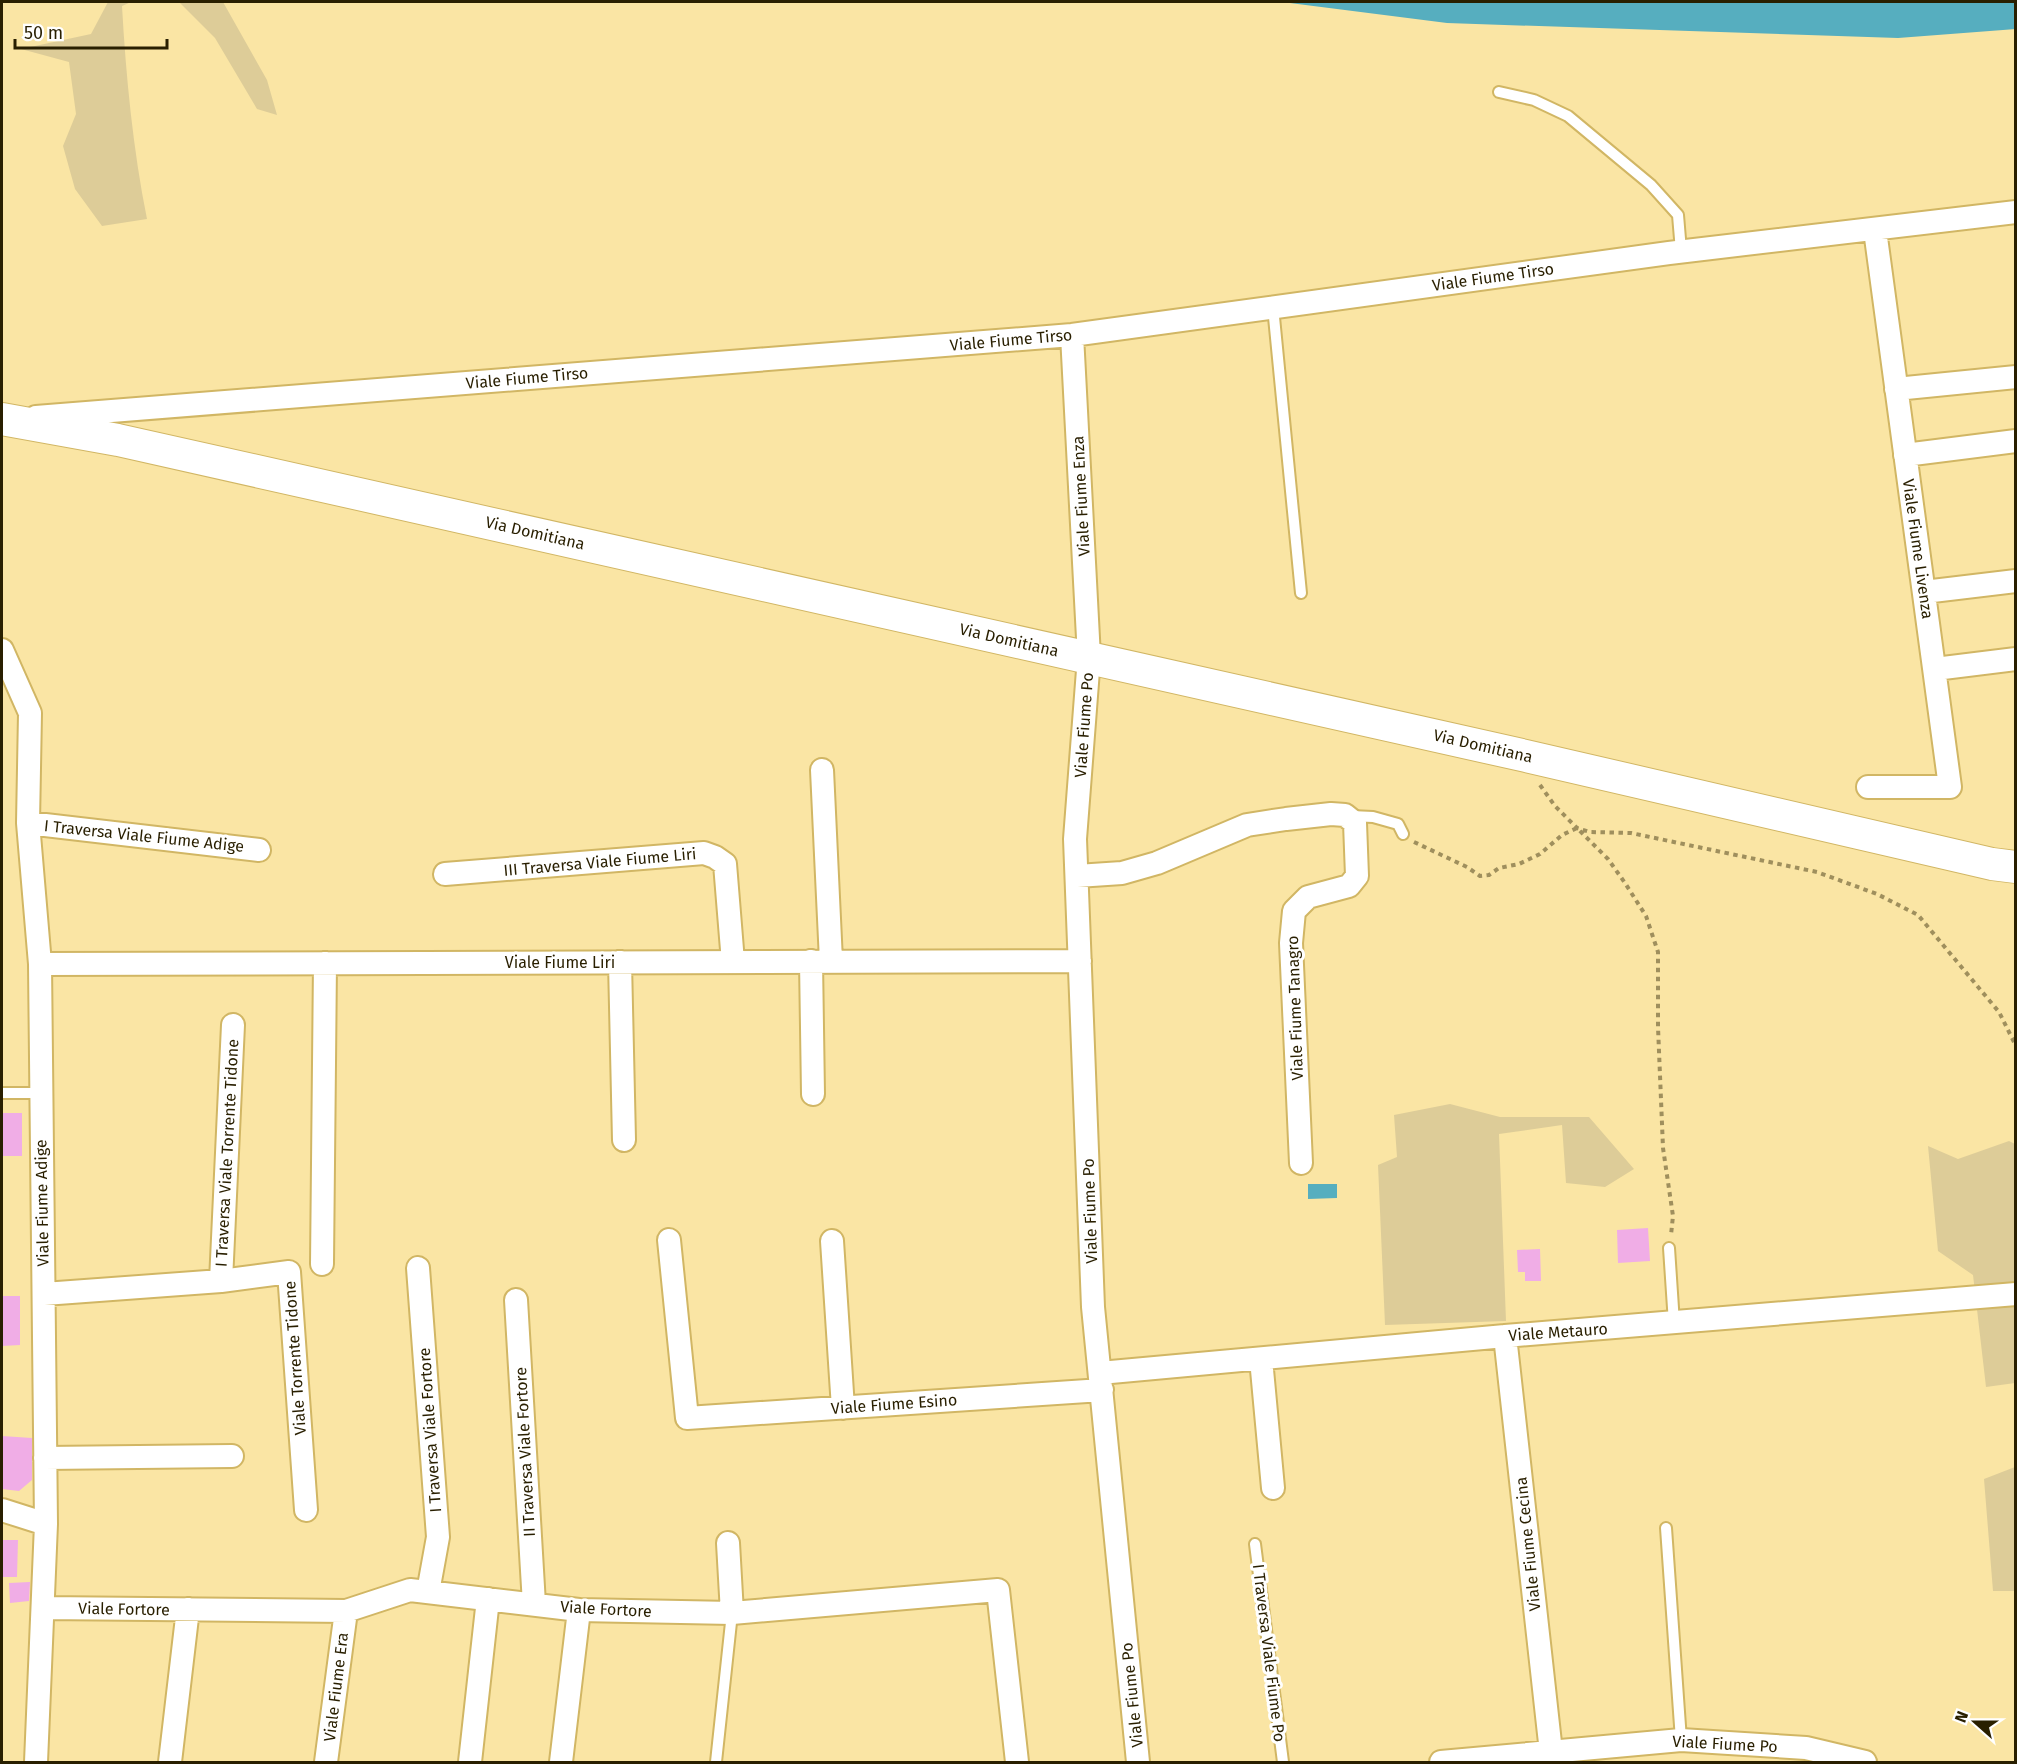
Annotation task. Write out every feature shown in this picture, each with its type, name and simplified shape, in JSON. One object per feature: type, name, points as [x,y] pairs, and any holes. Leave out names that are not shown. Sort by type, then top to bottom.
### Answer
[{"type":"street","name":"Viale Fiume Tirso","points":[[2,419],[1072,335],[1682,251],[2016,213]]},
{"type":"street","name":"Viale Fiume Livenza","points":[[1868,787],[1950,787],[1875,230]]},
{"type":"street","name":"Viale Fiume Enza","points":[[1072,335],[1089,657]]},
{"type":"street","points":[[1896,389],[2016,377]]},
{"type":"street","name":"Via Domitiana","points":[[2,419],[129,443],[1089,657],[1992,864],[2016,867]]},
{"type":"street","points":[[1905,455],[2016,441]]},
{"type":"street","points":[[1924,592],[2016,581]]},
{"type":"street","name":"Viale Fiume Adige","points":[[2,650],[30,713],[28,823],[40,964],[46,1524],[36,1762]]},
{"type":"street","name":"Viale Fiume Po","points":[[1089,657],[1075,839],[1093,1307],[1138,1762]]},
{"type":"street","points":[[1935,669],[2016,659]]},
{"type":"street","points":[[813,1094],[821,961],[822,770]]},
{"type":"street","points":[[1077,876],[1122,873],[1157,863],[1247,825],[1331,814],[1345,815]]},
{"type":"street","name":"Viale Fiume Tanagro","points":[[1301,1163],[1291,943],[1294,911],[1308,897],[1349,886],[1357,876],[1355,823],[1345,815]]},
{"type":"street","name":"I Traversa Viale Fiume Adige","points":[[28,823],[259,850]]},
{"type":"street","name":"III Traversa Viale Fiume Liri","points":[[445,874],[705,853],[725,864],[734,962]]},
{"type":"street","name":"Viale Fiume Liri","points":[[40,964],[1080,961]]},
{"type":"street","points":[[620,962],[624,1140]]},
{"type":"street","points":[[322,1264],[325,963]]},
{"type":"street","name":"I Traversa Viale Torrente Tidone","points":[[221,1281],[233,1025]]},
{"type":"street","name":"Viale Fiume Esino","points":[[669,1240],[687,1418],[843,1408],[1101,1382]]},
{"type":"street","points":[[832,1240],[843,1408]]},
{"type":"street","name":"I Traversa Viale Fortore","points":[[418,1268],[438,1537],[428,1592]]},
{"type":"street","name":"Viale Torrente Tidone","points":[[44,1294],[221,1281],[288,1272],[306,1510]]},
{"type":"street","name":"Viale Metauro","points":[[1101,1382],[1261,1359],[1504,1336],[2016,1294]]},
{"type":"street","name":"II Traversa Viale Fortore","points":[[516,1300],[534,1604]]},
{"type":"street","name":"Viale Fiume Cecina","points":[[1504,1336],[1548,1757]]},
{"type":"street","points":[[1261,1359],[1273,1488]]},
{"type":"street","points":[[45,1458],[232,1456]]},
{"type":"street","points":[[2,1510],[46,1524]]},
{"type":"street","points":[[728,1543],[732,1613]]},
{"type":"street","name":"Viale Fortore","points":[[43,1608],[346,1611],[410,1590],[579,1610],[732,1613],[998,1590],[1017,1762]]},
{"type":"street","points":[[470,1762],[488,1599]]},
{"type":"street","points":[[170,1762],[188,1610]]},
{"type":"street","points":[[561,1762],[579,1610]]},
{"type":"street","name":"Viale Fiume Era","points":[[326,1762],[346,1611]]},
{"type":"street","name":"Viale Fiume Po","points":[[1441,1762],[1604,1755],[1681,1740],[1806,1748],[1865,1762]]},
{"type":"lane","points":[[1499,92],[1534,100],[1568,116],[1651,185],[1678,215],[1682,251]]},
{"type":"lane","points":[[1273,307],[1301,593]]},
{"type":"lane","points":[[1345,815],[1373,817],[1398,824],[1403,834]]},
{"type":"lane","points":[[2,1093],[41,1093]]},
{"type":"lane","points":[[1670,1248],[1674,1323]]},
{"type":"lane","points":[[1666,1528],[1681,1740]]},
{"type":"lane","name":"I Traversa Viale Fiume Po","points":[[1255,1544],[1283,1762]]},
{"type":"lane","points":[[716,1762],[732,1613]]},
{"type":"path","points":[[1526,756],[1539,784],[1555,806],[1608,859],[1625,883],[1646,916],[1658,952],[1658,1027],[1663,1148],[1673,1216],[1670,1248]]},
{"type":"path","points":[[1403,834],[1412,841],[1467,867],[1480,876],[1489,875],[1499,868],[1519,864],[1540,854],[1577,828],[1590,832],[1631,833],[1817,872],[1877,894],[1918,915],[2000,1012],[2016,1046]]},
{"type":"shaded area","points":[[108,2],[131,2],[122,6],[134,140],[147,219],[102,226],[75,189],[63,146],[76,114],[69,62],[21,49],[91,34]]},
{"type":"shaded area","points":[[179,2],[223,2],[267,80],[277,115],[257,109],[215,38]]},
{"type":"shaded area","points":[[1450,1104],[1500,1117],[1589,1117],[1634,1169],[1605,1187],[1566,1183],[1562,1125],[1499,1134],[1506,1321],[1385,1325],[1378,1165],[1397,1157],[1394,1115]]},
{"type":"shaded area","points":[[2009,1141],[2015,1144],[2015,1383],[1986,1387],[1973,1275],[1938,1251],[1928,1146],[1958,1159]]},
{"type":"shaded area","points":[[2015,1467],[2015,1591],[1993,1591],[1984,1479]]},
{"type":"water","points":[[1282,2],[2015,2],[2016,29],[1898,38],[1447,23]]},
{"type":"water","points":[[1308,1184],[1337,1184],[1337,1198],[1308,1199]]},
{"type":"building","points":[[2,1113],[22,1113],[22,1156],[2,1156]]},
{"type":"building","points":[[1648,1228],[1650,1261],[1618,1263],[1617,1230]]},
{"type":"building","points":[[1540,1249],[1541,1281],[1525,1281],[1525,1272],[1518,1272],[1517,1250]]},
{"type":"building","points":[[2,1296],[20,1296],[20,1345],[2,1346]]},
{"type":"building","points":[[2,1436],[32,1438],[32,1480],[19,1491],[2,1489]]},
{"type":"building","points":[[2,1540],[18,1540],[17,1577],[2,1577]]},
{"type":"building","points":[[30,1582],[29,1601],[10,1603],[9,1583]]}]
